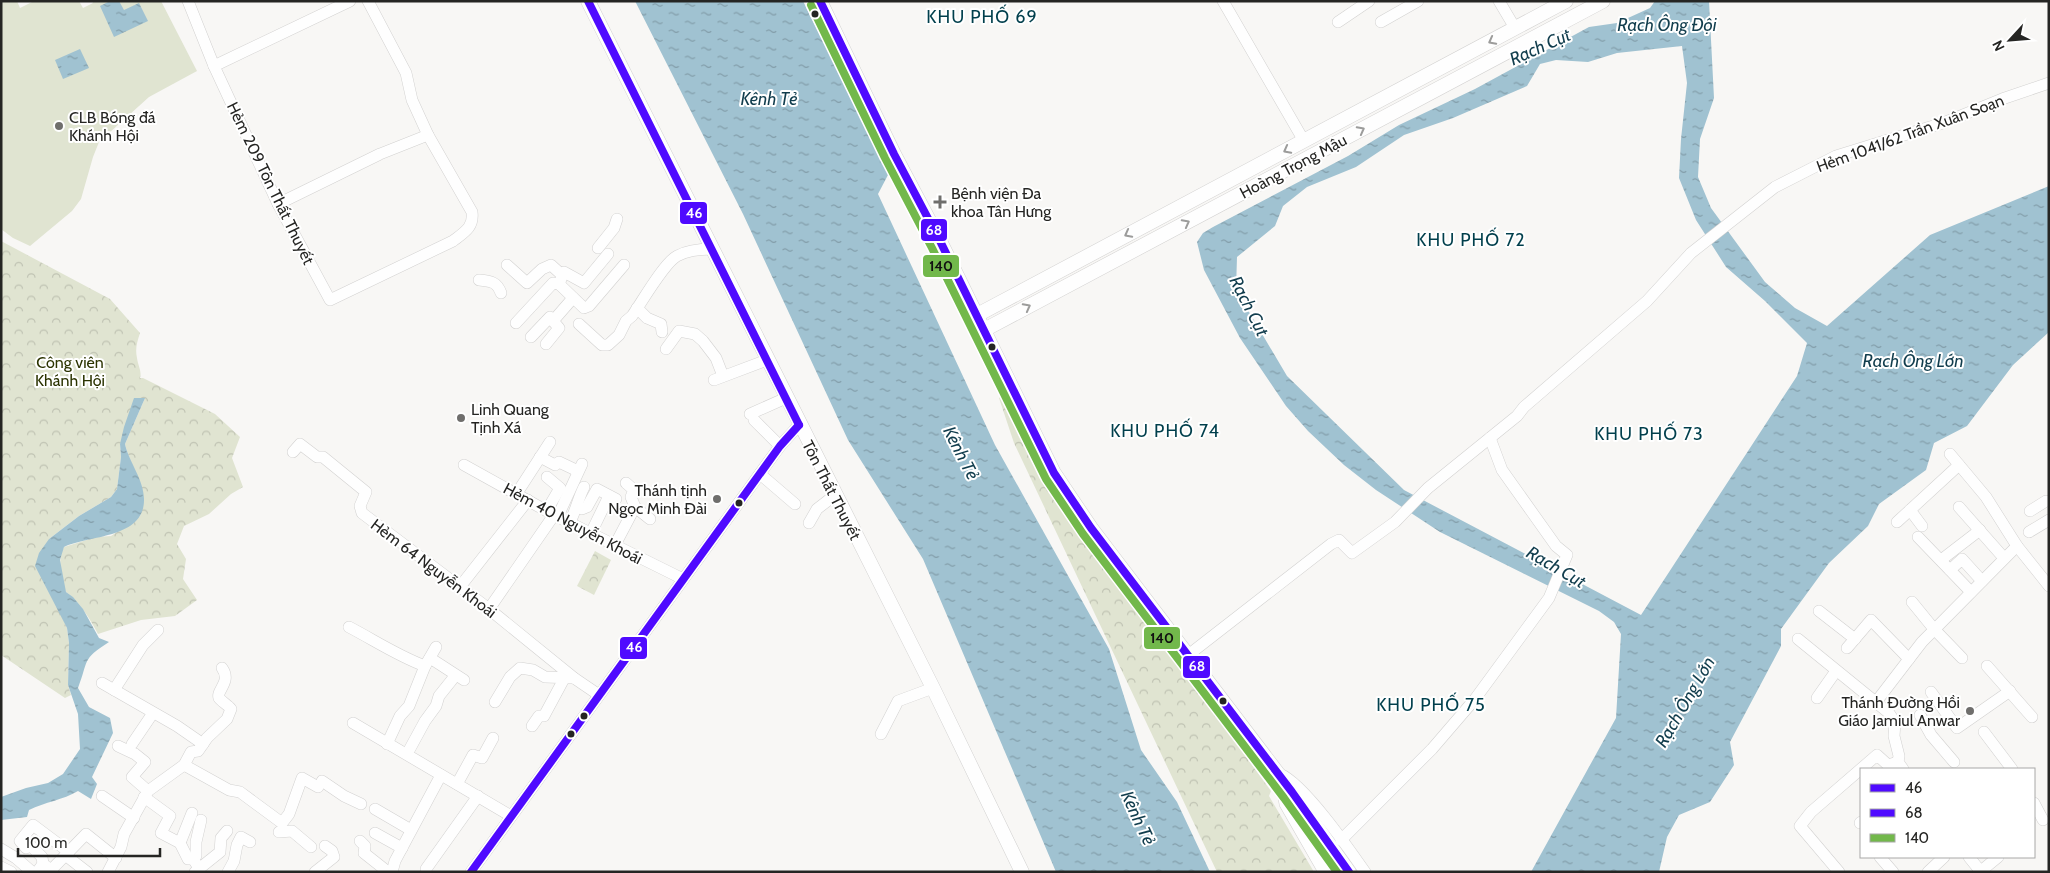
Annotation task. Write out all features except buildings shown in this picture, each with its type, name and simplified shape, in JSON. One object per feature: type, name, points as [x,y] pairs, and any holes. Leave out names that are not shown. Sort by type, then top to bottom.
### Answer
[{"type":"main road","name":"Tôn Thất Thuyết","points":[[588,1],[933,688],[1022,872]]},
{"type":"main road","points":[[820,1],[894,154],[984,330],[1054,473],[1090,528],[1285,782],[1349,872]]},
{"type":"main road","name":"Hoàng Trọng Mậu","points":[[976,315],[1566,1]]},
{"type":"main road","name":"Hoàng Trọng Mậu","points":[[984,330],[1454,80],[1586,5],[1603,1]]},
{"type":"main road","points":[[1447,65],[1454,80]]},
{"type":"main road","points":[[1304,141],[1312,156]]},
{"type":"main road","points":[[1149,223],[1158,238]]},
{"type":"street","points":[[214,66],[350,1]]},
{"type":"street","points":[[278,204],[380,154],[428,135],[412,100],[406,73],[368,1]]},
{"type":"street","points":[[1223,1],[1304,141]]},
{"type":"street","points":[[1338,22],[1370,1]]},
{"type":"street","points":[[1499,1],[1515,28]]},
{"type":"street","name":"Hẻm 209 Tôn Thất Thuyết","points":[[191,2],[214,66],[278,204],[330,300],[453,241],[467,230],[473,221],[472,212],[428,135]]},
{"type":"street","points":[[1381,22],[1414,2]]},
{"type":"street","name":"Hẻm 1041/62 Trần Xuân Soạn","points":[[1187,656],[1331,544],[1339,540],[1352,553],[1395,522],[1428,488],[1517,416],[1524,407],[1647,301],[1691,253],[1775,187],[1834,157],[1943,123],[2002,99],[2049,84]]},
{"type":"street","points":[[516,323],[553,283],[561,279],[564,272],[584,283],[603,251],[617,219]]},
{"type":"street","points":[[579,324],[602,345],[608,345],[618,335],[667,264],[676,257],[697,249],[712,249]]},
{"type":"street","points":[[507,266],[527,283],[542,269],[551,265],[573,298],[584,308],[589,306],[624,265]]},
{"type":"street","points":[[479,280],[493,282],[498,285],[501,293]]},
{"type":"street","points":[[553,321],[573,298]]},
{"type":"street","points":[[637,308],[647,318],[656,320],[661,324],[662,332]]},
{"type":"street","points":[[531,337],[550,317],[560,328],[546,344]]},
{"type":"street","points":[[666,349],[678,331],[694,334],[712,350],[718,378],[767,360]]},
{"type":"street","points":[[780,446],[752,417],[786,398]]},
{"type":"street","points":[[471,872],[780,446],[800,425]]},
{"type":"street","points":[[1341,840],[1426,755],[1475,699],[1549,598],[1566,554],[1556,546],[1502,470],[1490,438]]},
{"type":"street","points":[[516,493],[550,442]]},
{"type":"street","name":"Hẻm 64 Nguyễn Khoái","points":[[293,452],[300,444],[317,457],[323,457],[366,492],[360,506],[362,513],[489,609],[569,678],[599,695]]},
{"type":"street","points":[[1950,454],[1986,497],[2017,546],[2046,582]]},
{"type":"street","points":[[489,609],[553,514],[580,468],[559,462],[555,465],[540,457]]},
{"type":"street","name":"Hẻm 40 Nguyễn Khoái","points":[[464,465],[553,514],[683,579]]},
{"type":"street","points":[[1897,522],[1959,465]]},
{"type":"street","points":[[760,474],[794,504]]},
{"type":"street","points":[[547,477],[560,488],[553,514]]},
{"type":"street","points":[[626,483],[634,490],[631,498],[635,507],[650,519]]},
{"type":"street","points":[[570,522],[578,506],[576,502],[584,487]]},
{"type":"street","points":[[578,506],[582,509],[587,507],[596,489],[612,498],[591,533]]},
{"type":"street","points":[[808,523],[817,509],[835,495]]},
{"type":"street","points":[[459,588],[528,500]]},
{"type":"street","points":[[2030,511],[2046,501]]},
{"type":"street","points":[[615,545],[635,507]]},
{"type":"street","points":[[1959,507],[2004,558]]},
{"type":"street","points":[[1910,510],[1922,526]]},
{"type":"street","points":[[2029,532],[2049,520]]},
{"type":"street","points":[[1941,560],[1980,530]]},
{"type":"street","points":[[1918,537],[1972,592]]},
{"type":"street","points":[[1876,702],[1934,629],[2017,546]]},
{"type":"street","points":[[1950,570],[1962,559],[1982,581]]},
{"type":"street","points":[[1912,602],[1934,629],[1962,658]]},
{"type":"street","points":[[1819,611],[1855,639]]},
{"type":"street","points":[[1847,648],[1871,620],[1909,659]]},
{"type":"street","points":[[349,627],[407,659],[427,662],[460,678],[439,696],[436,706],[425,721],[407,754]]},
{"type":"street","points":[[114,690],[143,645],[158,630]]},
{"type":"street","points":[[1798,639],[1889,713],[1895,722],[1894,736],[1900,766],[1888,765],[1877,755],[1862,768]]},
{"type":"street","points":[[387,744],[400,716],[409,706],[427,662],[436,647]]},
{"type":"street","points":[[1987,666],[2032,717]]},
{"type":"street","points":[[108,872],[116,858],[124,834],[146,794],[184,765],[191,752],[198,751],[227,719],[230,712],[228,704],[219,698],[226,680],[225,672],[222,668]]},
{"type":"street","points":[[495,702],[510,677],[520,668],[533,670],[545,677],[569,678]]},
{"type":"street","points":[[1817,698],[1836,671]]},
{"type":"street","points":[[532,726],[539,716],[544,716],[569,678]]},
{"type":"street","points":[[102,683],[177,726],[203,744]]},
{"type":"street","points":[[881,734],[898,701],[933,688]]},
{"type":"street","points":[[1931,692],[1956,728],[2010,691]]},
{"type":"street","points":[[132,744],[153,713]]},
{"type":"street","points":[[1920,715],[1931,735],[1954,762]]},
{"type":"street","points":[[354,723],[511,816]]},
{"type":"street","points":[[1984,732],[2011,768]]},
{"type":"street","points":[[457,784],[473,755],[482,758],[492,738]]},
{"type":"street","points":[[118,746],[135,754],[145,762],[132,777],[146,794],[170,816],[161,833],[180,843],[188,859],[196,866]]},
{"type":"street","points":[[184,765],[229,790],[240,792],[281,827],[292,831],[311,847]]},
{"type":"street","points":[[1838,872],[1800,826],[1811,812],[1860,770]]},
{"type":"street","points":[[392,872],[395,861],[441,775]]},
{"type":"street","points":[[281,827],[289,814],[302,778],[320,784],[360,804]]},
{"type":"street","points":[[1324,872],[1285,804],[1283,793],[1285,782],[1289,778],[1300,788],[1365,872]]},
{"type":"street","points":[[102,796],[134,818]]},
{"type":"street","points":[[426,869],[478,796]]},
{"type":"street","points":[[2035,806],[2042,823]]},
{"type":"street","points":[[374,809],[411,830]]},
{"type":"street","points":[[180,843],[196,816],[196,866]]},
{"type":"street","points":[[87,872],[69,858],[68,854],[65,849],[32,825],[20,841],[26,848],[30,844],[42,857],[40,868],[50,870],[68,854],[86,834],[116,858]]},
{"type":"street","points":[[196,866],[220,852],[221,838],[227,832]]},
{"type":"street","points":[[375,833],[402,848]]},
{"type":"street","points":[[228,872],[234,861],[237,845],[241,837],[250,842]]},
{"type":"street","points":[[360,841],[365,846],[364,854],[388,872]]},
{"type":"street","points":[[315,872],[334,857],[332,851],[325,846]]},
{"type":"street","points":[[1,849],[16,858],[32,872]]},
{"type":"street","points":[[1881,858],[1893,872]]},
{"type":"street","points":[[1928,872],[1943,858]]},
{"type":"street","points":[[1970,858],[1981,872],[1997,858]]},
{"type":"street","points":[[1,867],[11,872]]},
{"type":"green space","name":"CLB Bóng đá Khánh Hội","points":[[1,1],[17,1],[20,8],[34,1],[79,1],[83,8],[93,3],[92,1],[161,1],[197,71],[149,97],[99,142],[81,199],[72,211],[30,246],[13,238],[1,229]]},
{"type":"green space","name":"Công viên Khánh Hội","points":[[1,241],[110,299],[140,333],[136,352],[140,378],[215,414],[240,437],[232,458],[243,487],[231,494],[209,514],[184,526],[177,544],[186,559],[183,579],[197,600],[175,616],[141,620],[98,634],[80,606],[66,592],[61,576],[60,563],[64,547],[96,537],[111,536],[140,516],[142,506],[141,487],[125,444],[145,398],[120,444],[121,457],[117,489],[111,497],[79,516],[49,539],[69,643],[68,685],[71,695],[65,698],[1,655]]},
{"type":"green space","points":[[1002,395],[1036,461],[1085,535],[1271,791],[1269,796],[1314,872],[1217,872],[1014,443],[999,398]]},
{"type":"green space","points":[[595,551],[611,560],[594,595],[577,586]]},
{"type":"water","points":[[110,1],[119,1],[124,10],[139,3],[148,21],[114,37],[100,6]]},
{"type":"water","name":"Kênh Tẻ","points":[[635,1],[803,1],[889,173],[878,194],[995,445],[1109,649],[1141,750],[1177,802],[1210,872],[1056,872],[923,559],[848,440],[743,214]]},
{"type":"water","name":"Rạch Ông Lớn","points":[[1655,1],[1709,1],[1714,98],[1700,139],[1698,177],[1711,208],[1765,282],[1795,308],[1827,326],[1930,235],[2049,186],[2049,332],[2013,365],[1967,426],[1934,443],[1926,470],[1879,504],[1868,526],[1829,563],[1781,629],[1781,646],[1730,742],[1734,765],[1710,802],[1679,815],[1667,837],[1659,872],[1531,872],[1616,718],[1621,634],[1614,622],[1599,611],[1440,532],[1376,490],[1344,465],[1308,431],[1286,406],[1240,338],[1204,270],[1197,242],[1203,233],[1213,227],[1348,156],[1399,125],[1475,89],[1589,27],[1617,23],[1650,8]],"holes":[[[1682,46],[1687,83],[1679,178],[1696,220],[1726,267],[1765,301],[1807,343],[1797,376],[1641,615],[1404,490],[1287,376],[1236,290],[1237,257],[1275,226],[1283,206],[1307,187],[1356,167],[1404,135],[1453,118],[1527,86],[1540,64],[1556,60],[1588,62],[1617,53]]]},
{"type":"water","points":[[80,49],[89,68],[63,79],[55,60]]},
{"type":"water","points":[[134,398],[145,398],[125,444],[142,485],[144,499],[142,512],[135,522],[125,529],[64,547],[60,560],[66,592],[83,609],[99,638],[109,642],[87,661],[78,688],[89,707],[110,718],[113,733],[92,777],[97,784],[91,799],[78,791],[29,810],[27,817],[1,820],[1,797],[48,783],[63,774],[80,749],[78,714],[68,685],[69,643],[67,628],[35,566],[39,553],[49,539],[79,516],[111,497],[117,489],[121,457],[120,444]]},
{"type":"transit line","name":"46","points":[[588,1],[799,425]]},
{"type":"transit line","name":"68","points":[[820,1],[894,154],[941,243],[1054,473],[1091,528],[1292,792],[1349,872]]},
{"type":"transit line","name":"140","points":[[811,5],[885,158],[932,248],[1046,479],[1083,534],[1284,798],[1337,872]]},
{"type":"transit line","name":"46","points":[[471,872],[780,446],[799,425]]},
{"type":"place","name":"CLB Bóng đá Khánh Hội","points":[[59,126]]},
{"type":"place","name":"Bệnh viện Đa khoa Tân Hưng","points":[[940,202]]},
{"type":"place","name":"Linh Quang Tịnh Xá","points":[[461,418]]},
{"type":"place","name":"Thánh tịnh Ngọc Minh Đài","points":[[717,499]]},
{"type":"place","name":"Thánh Đường Hồi Giáo Jamiul Anwar","points":[[1970,711]]},
{"type":"district","name":"KHU PHỐ 69","points":[[982,17]]},
{"type":"district","name":"KHU PHỐ 72","points":[[1471,240]]},
{"type":"district","name":"KHU PHỐ 74","points":[[1165,431]]},
{"type":"district","name":"KHU PHỐ 73","points":[[1649,434]]},
{"type":"district","name":"KHU PHỐ 75","points":[[1431,705]]},
{"type":"water label","name":"Rạch Ông Đội","points":[[1667,25]]},
{"type":"water label","name":"Rạch Cụt","points":[[1540,47]]},
{"type":"water label","name":"Rạch Cụt","points":[[1249,306]]},
{"type":"water label","name":"Rạch Cụt","points":[[1556,567]]}]
